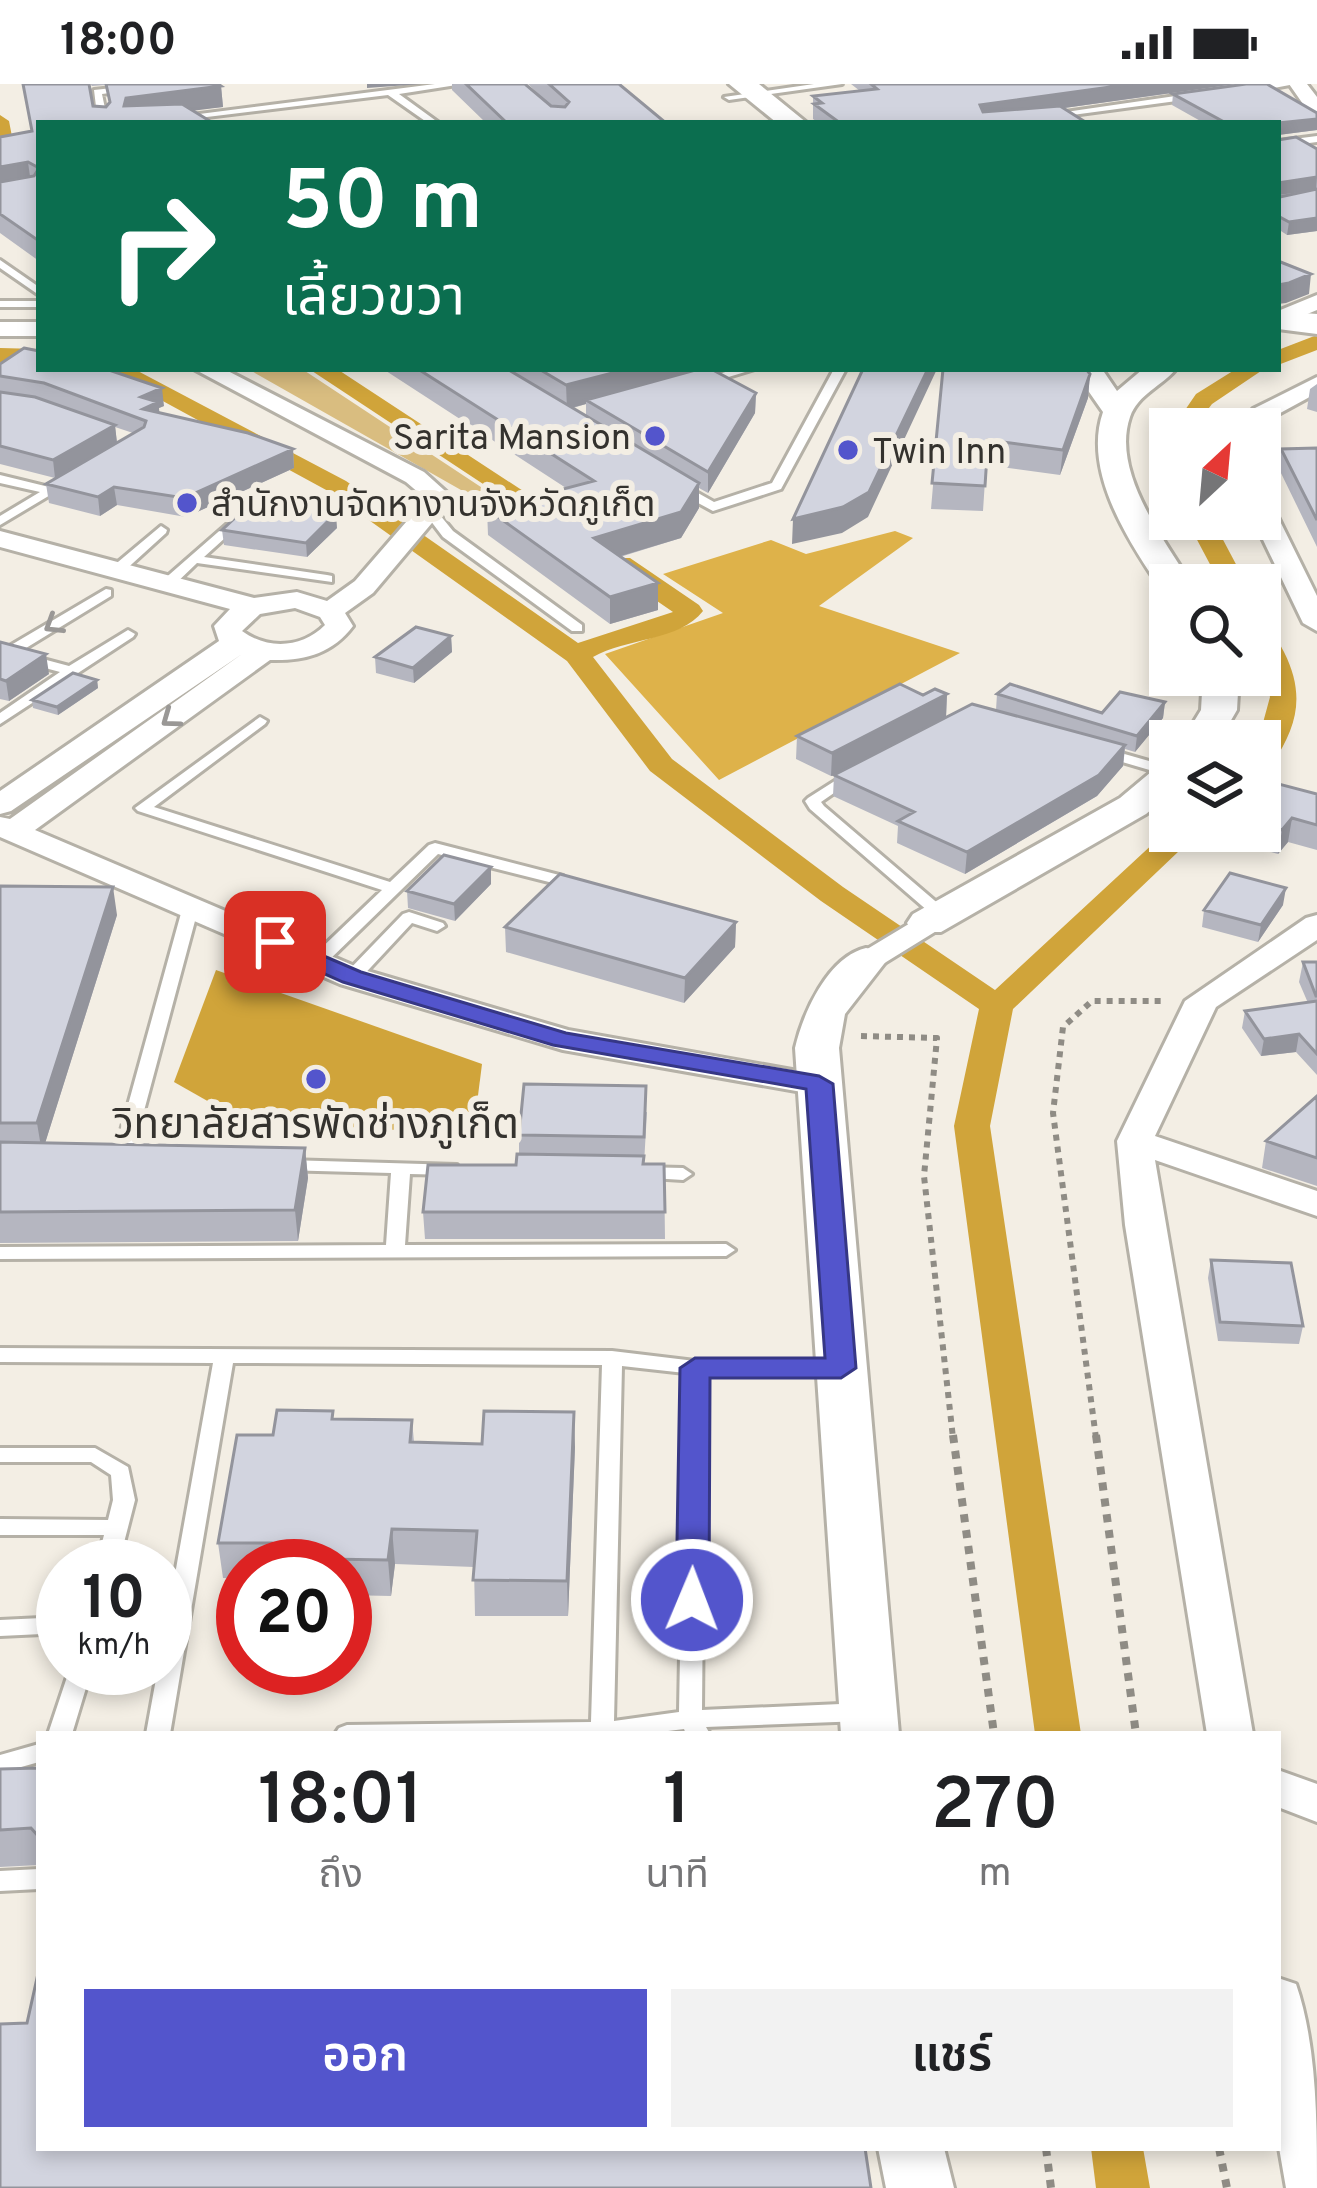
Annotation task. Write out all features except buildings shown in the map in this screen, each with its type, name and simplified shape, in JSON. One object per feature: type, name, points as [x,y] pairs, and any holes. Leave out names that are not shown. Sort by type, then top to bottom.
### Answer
[{"type":"main road","points":[[734,90],[759,120]]},
{"type":"main road","points":[[734,90],[789,120]]},
{"type":"street","points":[[1294,84],[1317,110]]},
{"type":"street","points":[[0,329],[36,329]]},
{"type":"street","points":[[212,372],[415,477],[440,498],[364,587],[331,611]]},
{"type":"street","points":[[1089,372],[1117,411]]},
{"type":"street","points":[[1157,372],[1130,390],[1117,411],[1110,440],[1118,482],[1163,564]]},
{"type":"street","points":[[1272,408],[1317,384]]},
{"type":"street","points":[[0,539],[69,558],[266,651]]},
{"type":"street","points":[[1276,540],[1317,623]]},
{"type":"street","points":[[297,600],[327,579],[390,552]]},
{"type":"street","points":[[42,576],[69,558]]},
{"type":"street","points":[[0,564],[42,576],[167,584],[252,606],[297,600],[331,611],[339,626],[322,643],[266,651],[5,820]]},
{"type":"street","points":[[5,820],[232,634],[252,606]]},
{"type":"street","points":[[868,1723],[818,1030],[824,1013],[866,960],[1133,806],[1149,792]]},
{"type":"street","points":[[5,820],[352,977],[562,1040],[819,1084]]},
{"type":"street","points":[[1229,1731],[1144,1225],[1135,1141],[1202,1000],[1317,926]]},
{"type":"street","points":[[1135,1141],[1317,1204]]},
{"type":"street","points":[[1281,1789],[1317,1803]]},
{"type":"street","points":[[1281,2015],[1313,2188]]},
{"type":"street","points":[[912,2151],[920,2188]]},
{"type":"lane","points":[[103,120],[98,92],[176,84]]},
{"type":"lane","points":[[159,120],[458,84]]},
{"type":"lane","points":[[734,90],[837,84]]},
{"type":"lane","points":[[1243,90],[1294,84]]},
{"type":"lane","points":[[390,92],[430,120]]},
{"type":"lane","points":[[1034,117],[1220,93]]},
{"type":"lane","points":[[1281,144],[1317,139]]},
{"type":"lane","points":[[2,267],[36,290]]},
{"type":"lane","points":[[0,304],[36,304]]},
{"type":"lane","points":[[679,387],[736,372]]},
{"type":"lane","points":[[657,474],[712,507],[777,486],[838,372]]},
{"type":"lane","points":[[0,521],[85,471]]},
{"type":"lane","points":[[0,479],[50,491]]},
{"type":"lane","points":[[167,584],[250,507]]},
{"type":"lane","points":[[427,517],[577,628]]},
{"type":"lane","points":[[4,652],[112,582],[161,530]]},
{"type":"lane","points":[[194,559],[327,579]]},
{"type":"lane","points":[[0,720],[128,634]]},
{"type":"lane","points":[[4,652],[70,671]]},
{"type":"lane","points":[[260,721],[143,808],[392,888]]},
{"type":"lane","points":[[1084,746],[1149,766]]},
{"type":"lane","points":[[873,763],[831,785],[813,801],[935,919]]},
{"type":"lane","points":[[317,961],[435,848],[556,879]]},
{"type":"lane","points":[[144,1163],[111,1163],[191,906]]},
{"type":"lane","points":[[352,977],[409,917],[437,926]]},
{"type":"lane","points":[[261,1166],[472,1169]]},
{"type":"lane","points":[[395,1252],[401,1168]]},
{"type":"lane","points":[[612,1172],[683,1174]]},
{"type":"lane","points":[[0,1253],[726,1250]]},
{"type":"lane","points":[[0,1355],[612,1358],[695,1368],[841,1368]]},
{"type":"lane","points":[[159,1731],[224,1356]]},
{"type":"lane","points":[[612,1358],[602,1731],[868,1723]]},
{"type":"lane","points":[[694,1727],[695,1368]]},
{"type":"lane","points":[[0,1455],[95,1455],[121,1472],[124,1500],[114,1539]]},
{"type":"lane","points":[[0,1527],[117,1528]]},
{"type":"lane","points":[[0,1628],[36,1626]]},
{"type":"lane","points":[[61,1731],[72,1695]]},
{"type":"lane","points":[[0,1764],[36,1754]]},
{"type":"lane","points":[[0,1881],[36,1879]]},
{"type":"path","points":[[1136,1731],[1053,1113],[1063,1028],[1092,1001],[1202,1000]]},
{"type":"path","points":[[860,1036],[938,1038],[924,1176],[952,1430],[994,1731]]},
{"type":"path","points":[[1046,2151],[1051,2188]]},
{"type":"path","points":[[1220,2151],[1227,2188]]},
{"type":"shaded area","points":[[253,372],[307,372],[493,495],[470,515],[461,490]]},
{"type":"shaded area","points":[[895,531],[913,538],[819,606],[960,653],[719,780],[605,654],[723,613],[663,574],[771,540],[806,554]]},
{"type":"shaded area","points":[[216,970],[482,1064],[473,1135],[241,1120],[174,1082]]},
{"type":"waterway","points":[[0,121],[5,150],[36,170]]},
{"type":"waterway","points":[[1281,357],[1317,342]]},
{"type":"waterway","points":[[0,355],[36,356]]},
{"type":"waterway","points":[[122,372],[337,486],[577,655]]},
{"type":"waterway","points":[[326,372],[565,527]]},
{"type":"waterway","points":[[1197,408],[1247,372]]},
{"type":"waterway","points":[[1210,540],[1223,564]]},
{"type":"waterway","points":[[577,655],[601,641],[681,619],[689,611],[621,564]]},
{"type":"waterway","points":[[577,655],[661,765],[832,894],[997,1006]]},
{"type":"waterway","points":[[1281,680],[1281,722]]},
{"type":"waterway","points":[[997,1006],[1162,852]]},
{"type":"waterway","points":[[997,1006],[972,1126],[1058,1731]]},
{"type":"waterway","points":[[1117,2151],[1123,2188]]},
{"type":"place","name":"Sarita Mansion","points":[[655,436]]},
{"type":"place","name":"Twin Inn","points":[[848,450]]},
{"type":"place","name":"สำนักงานจัดหางานจังหวัดภูเก็ต","points":[[187,503]]},
{"type":"place","name":"วิทยาลัยสารพัดช่างภูเก็ต","points":[[316,1079]]},
{"type":"route","points":[[275,942],[352,977],[562,1040],[819,1084],[841,1368],[695,1368],[692,1600]]}]
